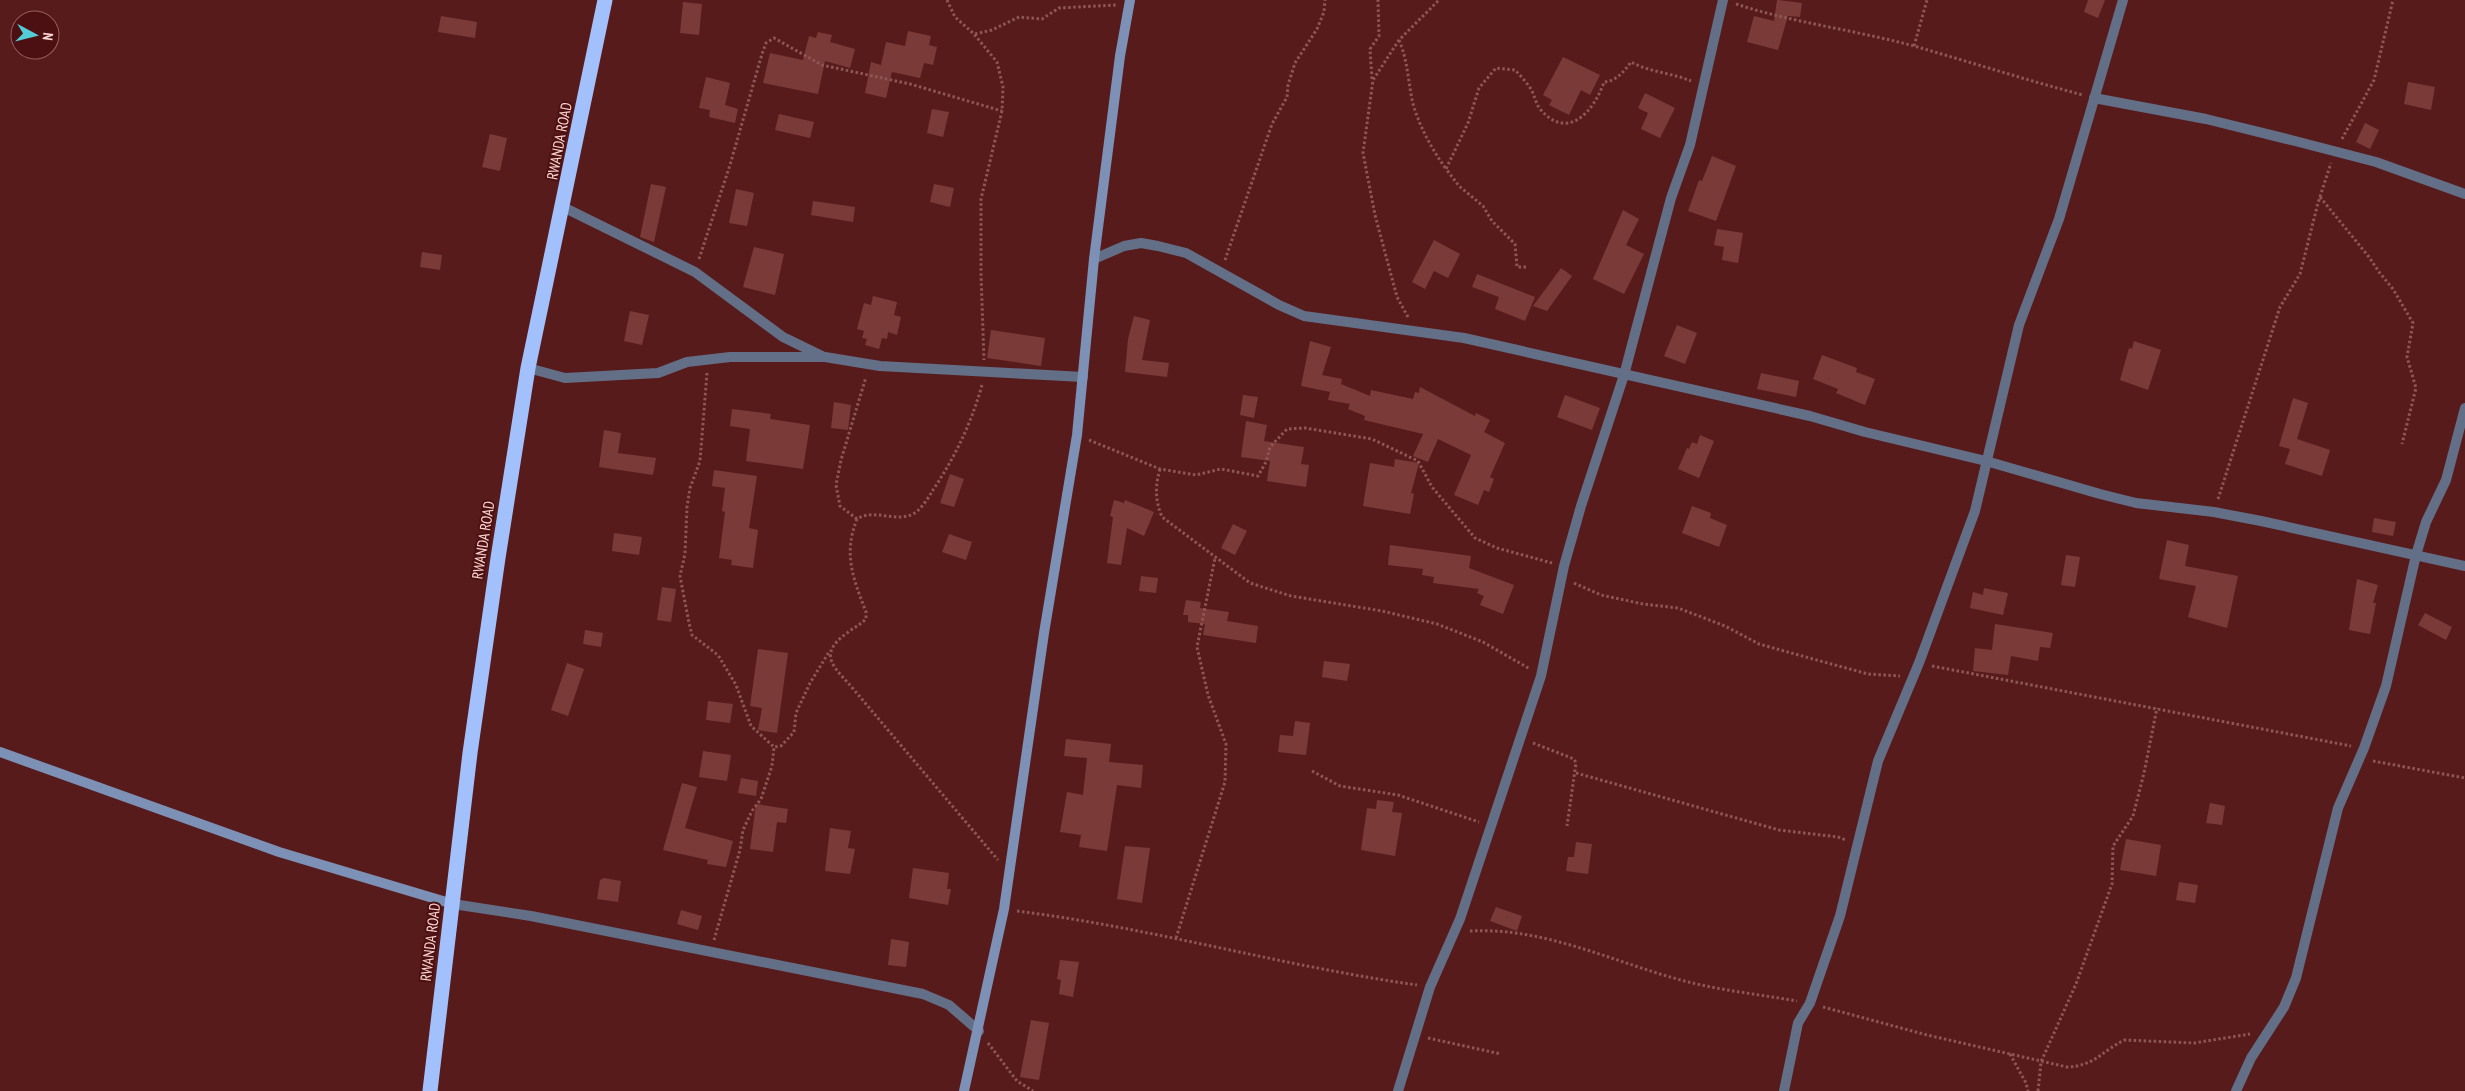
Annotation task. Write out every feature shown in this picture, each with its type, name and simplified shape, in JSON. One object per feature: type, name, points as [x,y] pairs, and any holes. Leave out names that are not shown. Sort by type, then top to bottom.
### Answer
[{"type":"highway","name":"RWANDA ROAD","points":[[430,1091],[484,656],[528,368],[605,0]]},
{"type":"street","points":[[1398,1091],[1430,987],[1454,932],[1541,676],[1564,566],[1581,506],[1624,375],[1671,198],[1690,145],[1723,0]]},
{"type":"street","points":[[1784,1091],[1798,1023],[1810,1003],[1840,916],[1878,761],[1919,663],[1975,511],[2019,325],[2051,245],[2123,0]]},
{"type":"street","points":[[964,1091],[979,1030],[1004,909],[1044,633],[1077,435],[1094,259],[1120,56],[1130,1]]},
{"type":"street","points":[[2094,98],[2206,119],[2335,151],[2400,170],[2465,194]]},
{"type":"street","points":[[563,207],[695,272],[783,337],[825,357]]},
{"type":"street","points":[[1094,259],[1124,246],[1141,243],[1186,252],[1304,316],[1464,338],[1810,416],[1865,432],[1986,461],[2109,496],[2136,502],[2214,512],[2465,566]]},
{"type":"street","points":[[528,368],[565,378],[658,373],[687,362],[730,357],[825,357],[880,366],[1083,377]]},
{"type":"street","points":[[2236,1091],[2251,1058],[2271,1030],[2284,1007],[2296,978],[2338,808],[2362,753],[2386,686],[2416,555],[2426,522],[2450,465],[2465,408]]},
{"type":"street","points":[[0,752],[279,852],[453,904],[531,916],[923,994],[949,1005],[979,1030]]},
{"type":"path","points":[[774,747],[781,746],[794,732],[796,713],[831,646],[866,619],[866,612],[851,567],[849,548],[850,535],[857,519],[864,514],[913,514],[924,503],[957,452],[976,405],[985,373],[981,204],[1002,111],[1003,87],[997,62],[974,34],[955,17],[947,0]]},
{"type":"path","points":[[1220,272],[1272,124],[1287,97],[1288,85],[1295,63],[1317,29],[1324,12],[1325,0]]},
{"type":"path","points":[[1378,0],[1379,36],[1370,49],[1372,80],[1363,153],[1375,215],[1397,297],[1416,330]]},
{"type":"path","points":[[1372,80],[1398,40],[1439,0]]},
{"type":"path","points":[[1723,0],[1776,17],[1833,27],[1914,46],[2008,75],[2094,98]]},
{"type":"path","points":[[1914,46],[1927,0]]},
{"type":"path","points":[[2214,512],[2280,307],[2300,274],[2320,196],[2335,151],[2353,122],[2374,80],[2393,0]]},
{"type":"path","points":[[974,34],[992,30],[1019,17],[1042,19],[1059,8],[1130,1]]},
{"type":"path","points":[[695,272],[730,165],[762,54],[766,43],[774,38],[822,65],[910,84],[1002,111]]},
{"type":"path","points":[[1398,40],[1404,52],[1413,104],[1429,145],[1446,169],[1515,244],[1517,267],[1526,267]]},
{"type":"path","points":[[1446,169],[1468,123],[1479,88],[1496,68],[1515,70],[1532,90],[1539,108],[1556,122],[1574,122],[1586,115],[1598,98],[1604,82],[1609,82],[1622,74],[1631,62],[1642,68],[1670,72],[1704,85]]},
{"type":"path","points":[[2320,196],[2393,289],[2413,323],[2407,357],[2416,388],[2402,444]]},
{"type":"path","points":[[708,360],[700,461],[690,488],[687,506],[685,554],[680,576],[692,635],[718,655],[736,684],[751,726],[774,747]]},
{"type":"path","points":[[857,519],[840,506],[836,484],[861,387],[865,377],[880,366]]},
{"type":"path","points":[[1077,435],[1160,469],[1196,476],[1220,469],[1258,476],[1266,462],[1270,447],[1287,429],[1305,428],[1372,440],[1418,462],[1432,487],[1475,538],[1497,548],[1564,566]]},
{"type":"path","points":[[1160,469],[1156,483],[1157,504],[1162,517],[1250,583],[1291,596],[1382,611],[1436,624],[1483,642],[1541,676]]},
{"type":"path","points":[[1176,938],[1225,782],[1226,744],[1208,695],[1197,647],[1215,558]]},
{"type":"path","points":[[1561,581],[1580,584],[1601,595],[1643,604],[1678,608],[1725,626],[1759,644],[1868,674],[1913,677]]},
{"type":"path","points":[[829,652],[834,666],[1009,872]]},
{"type":"path","points":[[1919,663],[2157,708],[2362,753],[2465,778]]},
{"type":"path","points":[[2038,1091],[2041,1062],[2076,984],[2112,884],[2113,846],[2132,816],[2144,773],[2157,708]]},
{"type":"path","points":[[1522,735],[1535,744],[1574,759],[1576,763],[1567,826]]},
{"type":"path","points":[[710,953],[740,850],[743,830],[761,798],[772,766],[774,747]]},
{"type":"path","points":[[1312,771],[1340,786],[1398,794],[1491,825]]},
{"type":"path","points":[[1576,773],[1779,830],[1838,836],[1858,844]]},
{"type":"path","points":[[1004,909],[1084,919],[1316,969],[1430,987]]},
{"type":"path","points":[[1454,932],[1496,931],[1574,945],[1700,985],[1810,1003],[1927,1035],[2067,1067],[2080,1067],[2092,1062],[2115,1044],[2125,1040],[2194,1043],[2271,1030]]},
{"type":"path","points":[[979,1030],[1017,1081],[1033,1091]]},
{"type":"path","points":[[1415,1034],[1501,1054]]},
{"type":"path","points":[[2010,1054],[2026,1083],[2028,1091]]},
{"type":"building","points":[[1777,0],[1802,3],[1800,17],[1788,16],[1778,50],[1747,42],[1754,16],[1774,21]]},
{"type":"building","points":[[2088,0],[2105,0],[2098,18],[2084,12]]},
{"type":"building","points":[[683,2],[702,4],[699,35],[680,33]]},
{"type":"building","points":[[441,16],[477,22],[475,38],[438,32]]},
{"type":"building","points":[[908,31],[931,36],[929,45],[937,47],[933,65],[924,63],[920,78],[892,72],[886,98],[865,93],[871,62],[881,65],[886,42],[905,46]]},
{"type":"building","points":[[818,32],[832,35],[830,42],[855,49],[850,68],[825,61],[818,94],[763,83],[770,53],[803,60],[809,36],[816,38]]},
{"type":"building","points":[[1563,57],[1600,75],[1590,95],[1581,90],[1569,115],[1549,105],[1552,100],[1543,95]]},
{"type":"building","points":[[706,77],[730,83],[725,105],[738,109],[735,123],[709,117],[710,110],[699,108]]},
{"type":"building","points":[[2408,82],[2435,87],[2431,110],[2404,104]]},
{"type":"building","points":[[1645,93],[1675,108],[1660,138],[1641,129],[1648,113],[1638,108]]},
{"type":"building","points":[[932,109],[949,112],[943,137],[927,133]]},
{"type":"building","points":[[779,114],[814,122],[810,138],[775,130]]},
{"type":"building","points":[[2365,123],[2379,130],[2370,149],[2356,142]]},
{"type":"building","points":[[490,134],[507,138],[500,171],[482,167]]},
{"type":"building","points":[[1712,156],[1736,166],[1716,221],[1688,211],[1699,180],[1702,181]]},
{"type":"building","points":[[651,184],[666,187],[654,242],[640,237]]},
{"type":"building","points":[[934,184],[954,188],[950,207],[930,202]]},
{"type":"building","points":[[736,189],[754,193],[747,226],[729,223]]},
{"type":"building","points":[[813,201],[855,207],[853,222],[811,215]]},
{"type":"building","points":[[1623,210],[1639,219],[1626,245],[1644,254],[1624,294],[1593,279]]},
{"type":"building","points":[[1717,229],[1743,233],[1738,263],[1722,260],[1724,247],[1714,245]]},
{"type":"building","points":[[1434,240],[1460,254],[1448,278],[1434,271],[1425,289],[1412,282]]},
{"type":"building","points":[[754,247],[784,254],[775,295],[743,287]]},
{"type":"building","points":[[422,252],[442,255],[440,270],[420,267]]},
{"type":"building","points":[[1561,268],[1572,276],[1547,311],[1533,306]]},
{"type":"building","points":[[1477,274],[1535,297],[1525,321],[1495,309],[1499,297],[1472,287]]},
{"type":"building","points":[[873,296],[897,302],[894,315],[901,317],[897,335],[888,332],[887,339],[882,338],[879,349],[865,345],[867,339],[862,338],[864,331],[857,329],[864,303],[871,305]]},
{"type":"building","points":[[630,311],[649,315],[642,345],[624,341]]},
{"type":"building","points":[[1134,316],[1150,320],[1142,360],[1169,363],[1167,377],[1125,372],[1128,339]]},
{"type":"building","points":[[1677,325],[1697,333],[1685,364],[1664,356]]},
{"type":"building","points":[[991,330],[1045,338],[1041,366],[987,358]]},
{"type":"building","points":[[1310,341],[1331,347],[1322,375],[1342,379],[1341,384],[1370,396],[1371,390],[1413,399],[1415,392],[1419,393],[1420,387],[1475,416],[1476,413],[1490,420],[1484,432],[1505,443],[1490,477],[1494,479],[1489,492],[1484,490],[1478,505],[1454,495],[1471,455],[1438,439],[1428,462],[1413,456],[1423,434],[1364,420],[1365,416],[1348,409],[1350,404],[1328,400],[1330,392],[1301,386]]},
{"type":"building","points":[[2134,341],[2161,350],[2148,390],[2120,380],[2129,348],[2132,349]]},
{"type":"building","points":[[1822,355],[1857,368],[1856,372],[1875,379],[1865,405],[1836,393],[1838,389],[1813,379]]},
{"type":"building","points":[[1761,373],[1799,381],[1796,397],[1757,389]]},
{"type":"building","points":[[1243,395],[1258,397],[1254,418],[1240,415]]},
{"type":"building","points":[[1565,395],[1600,408],[1592,430],[1557,417]]},
{"type":"building","points":[[2293,398],[2308,403],[2297,439],[2330,450],[2322,476],[2285,464],[2290,449],[2279,446]]},
{"type":"building","points":[[834,402],[851,405],[848,430],[831,428]]},
{"type":"building","points":[[732,409],[771,414],[770,419],[810,425],[803,469],[746,461],[750,429],[730,426]]},
{"type":"building","points":[[1246,421],[1267,425],[1264,441],[1304,447],[1301,464],[1309,465],[1306,487],[1267,481],[1270,461],[1241,457]]},
{"type":"building","points":[[604,430],[621,433],[618,453],[656,458],[653,475],[599,467]]},
{"type":"building","points":[[1700,435],[1714,441],[1699,478],[1678,469],[1687,448],[1689,449],[1692,442],[1697,444]]},
{"type":"building","points":[[1395,459],[1419,463],[1411,493],[1414,494],[1410,514],[1363,506],[1370,463],[1394,467]]},
{"type":"building","points":[[714,470],[757,476],[749,528],[758,530],[753,568],[731,565],[732,560],[719,558],[725,512],[722,511],[725,488],[712,486]]},
{"type":"building","points":[[950,474],[964,479],[954,507],[940,503]]},
{"type":"building","points":[[1114,500],[1124,503],[1125,500],[1154,512],[1144,536],[1127,528],[1121,565],[1107,563],[1113,517],[1110,516]]},
{"type":"building","points":[[1692,506],[1711,513],[1710,518],[1727,525],[1719,547],[1682,533]]},
{"type":"building","points":[[2374,518],[2396,522],[2393,536],[2372,532]]},
{"type":"building","points":[[1233,524],[1247,531],[1235,555],[1221,548]]},
{"type":"building","points":[[614,533],[642,537],[639,555],[612,551]]},
{"type":"building","points":[[949,534],[972,542],[966,560],[942,552]]},
{"type":"building","points":[[2167,540],[2189,545],[2185,566],[2238,576],[2227,628],[2188,617],[2196,586],[2159,579]]},
{"type":"building","points":[[1390,545],[1471,556],[1469,568],[1514,585],[1503,614],[1480,605],[1484,596],[1477,593],[1479,589],[1433,583],[1434,577],[1422,575],[1423,569],[1388,565]]},
{"type":"building","points":[[2066,555],[2080,557],[2075,587],[2061,585]]},
{"type":"building","points":[[1141,576],[1158,578],[1156,593],[1139,591]]},
{"type":"building","points":[[2357,579],[2378,585],[2373,603],[2376,603],[2370,634],[2349,630]]},
{"type":"building","points":[[662,587],[676,589],[671,622],[657,620]]},
{"type":"building","points":[[1984,588],[2008,593],[2003,615],[1970,608],[1973,592],[1983,595]]},
{"type":"building","points":[[1186,600],[1201,602],[1200,608],[1229,612],[1227,621],[1258,626],[1256,643],[1203,635],[1205,624],[1188,622],[1188,615],[1183,615]]},
{"type":"building","points":[[2425,613],[2452,627],[2446,640],[2418,625]]},
{"type":"building","points":[[1995,624],[2053,633],[2050,648],[2040,647],[2038,661],[2011,656],[2008,675],[1973,671],[1975,648],[1992,650]]},
{"type":"building","points":[[585,630],[603,633],[601,647],[583,644]]},
{"type":"building","points":[[758,649],[788,653],[777,733],[758,730],[762,708],[750,706]]},
{"type":"building","points":[[1324,661],[1350,664],[1347,681],[1322,677]]},
{"type":"building","points":[[567,663],[584,669],[568,716],[551,710]]},
{"type":"building","points":[[708,701],[733,704],[730,723],[706,720]]},
{"type":"building","points":[[1295,721],[1310,723],[1306,755],[1278,752],[1280,735],[1293,736]]},
{"type":"building","points":[[1066,739],[1111,744],[1109,762],[1143,765],[1141,788],[1117,785],[1107,851],[1079,847],[1081,835],[1060,832],[1067,792],[1083,795],[1087,758],[1064,756]]},
{"type":"building","points":[[703,751],[731,755],[727,781],[699,777]]},
{"type":"building","points":[[741,778],[758,781],[756,796],[738,793]]},
{"type":"building","points":[[682,783],[697,787],[685,828],[733,841],[726,867],[707,864],[708,860],[663,850]]},
{"type":"building","points":[[1377,800],[1394,802],[1392,812],[1402,813],[1395,856],[1361,850],[1367,808],[1376,809]]},
{"type":"building","points":[[2210,803],[2225,806],[2222,825],[2206,823]]},
{"type":"building","points":[[756,804],[788,809],[786,823],[777,822],[773,852],[750,849]]},
{"type":"building","points":[[830,828],[851,831],[848,848],[855,849],[850,874],[825,871]]},
{"type":"building","points":[[2126,839],[2161,845],[2156,876],[2120,870]]},
{"type":"building","points":[[1576,842],[1592,844],[1588,874],[1566,871],[1568,857],[1574,857]]},
{"type":"building","points":[[1125,846],[1150,848],[1142,903],[1117,899]]},
{"type":"building","points":[[913,868],[949,873],[947,889],[951,889],[948,905],[909,898]]},
{"type":"building","points":[[604,878],[621,881],[618,902],[597,899],[600,880]]},
{"type":"building","points":[[2179,882],[2198,885],[2195,903],[2176,900]]},
{"type":"building","points":[[1496,907],[1522,916],[1517,931],[1490,921]]},
{"type":"building","points":[[681,910],[702,916],[698,930],[677,924]]},
{"type":"building","points":[[891,939],[909,942],[906,967],[888,965]]},
{"type":"building","points":[[1060,960],[1079,962],[1073,997],[1059,994],[1061,980],[1057,979]]},
{"type":"building","points":[[1031,1020],[1049,1023],[1039,1080],[1020,1077]]}]
